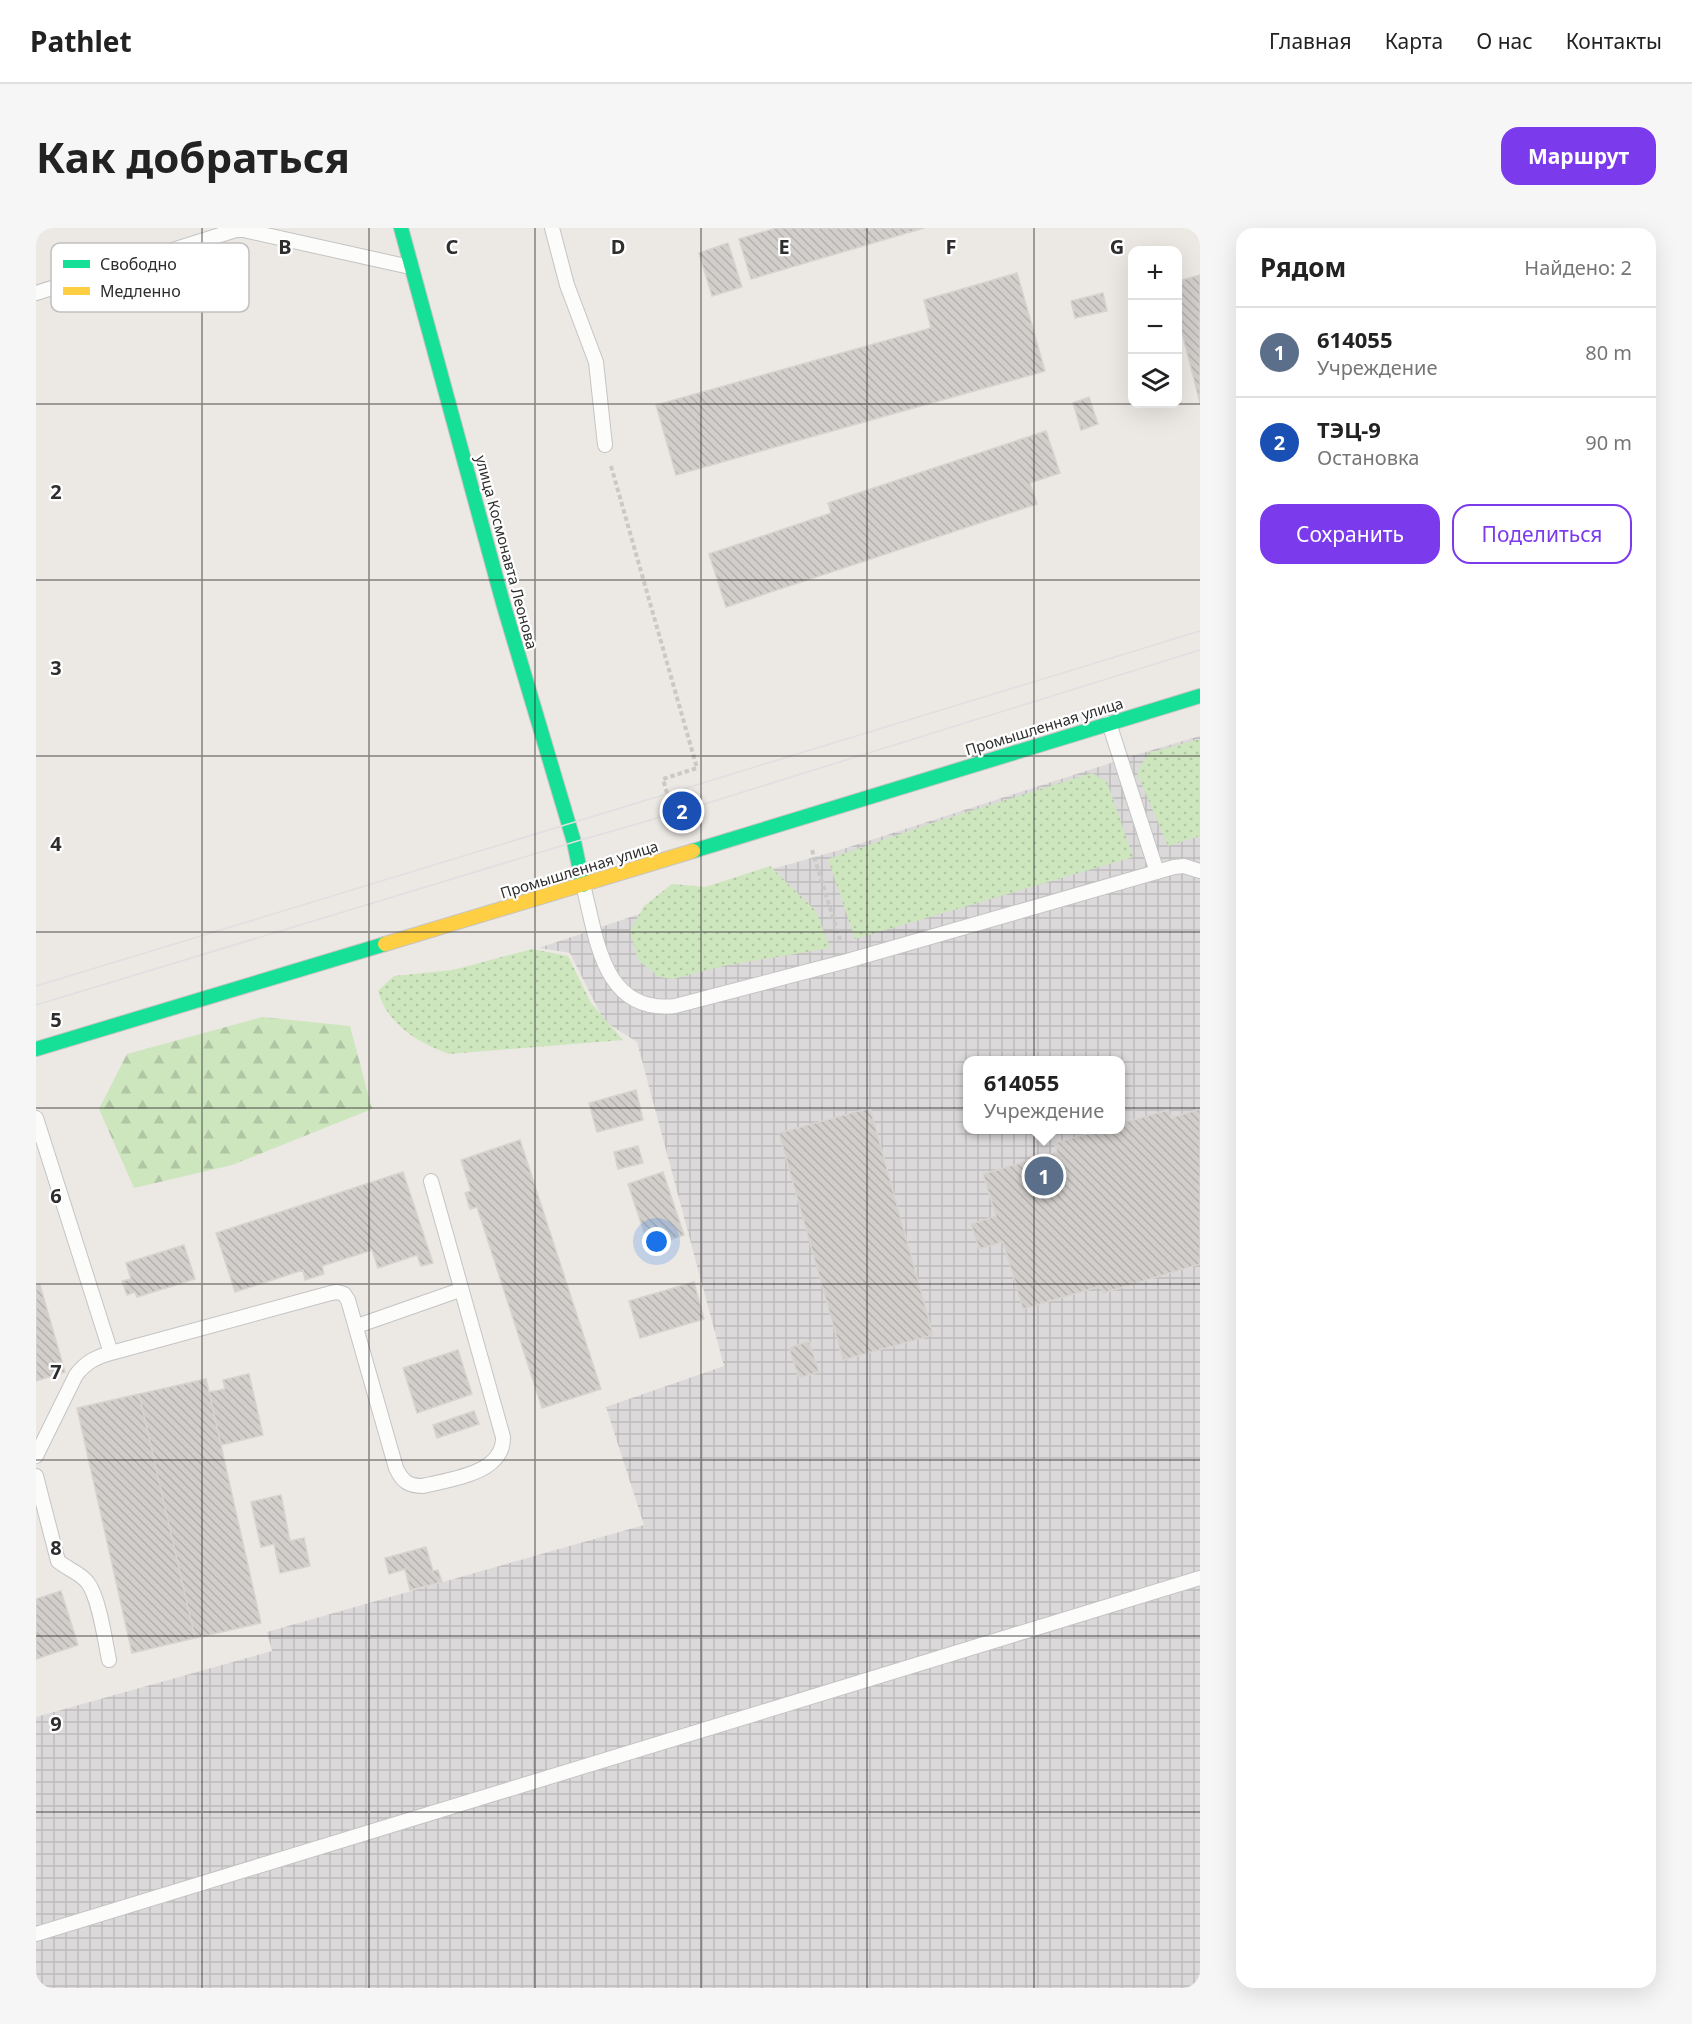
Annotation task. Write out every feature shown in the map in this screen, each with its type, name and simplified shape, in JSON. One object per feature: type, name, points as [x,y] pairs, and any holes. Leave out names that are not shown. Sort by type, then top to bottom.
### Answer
[{"type":"street","name":"улица Космонавта Леонова","points":[[401,228],[503,603],[574,842],[583,885]]},
{"type":"street","name":"Промышленная улица","points":[[36,1049],[583,885],[1200,696]]},
{"type":"lane","points":[[552,228],[567,285],[596,362],[605,445]]},
{"type":"lane","points":[[194,243],[238,229],[413,267]]},
{"type":"lane","points":[[36,293],[51,288]]},
{"type":"lane","points":[[1109,723],[1157,872]]},
{"type":"lane","points":[[583,885],[601,952],[611,977],[627,995],[645,1006],[659,1008],[675,1006],[847,960],[1157,872],[1184,866],[1200,871]]},
{"type":"lane","points":[[36,1118],[111,1353]]},
{"type":"lane","points":[[36,1456],[76,1375],[82,1367],[97,1357],[338,1292],[344,1294],[348,1300],[357,1326],[400,1478],[414,1486],[423,1486],[480,1470],[499,1455],[503,1446],[503,1437],[431,1181]]},
{"type":"lane","points":[[357,1326],[460,1290]]},
{"type":"lane","points":[[36,1476],[58,1561],[89,1584],[110,1660]]},
{"type":"lane","points":[[36,1934],[1200,1578]]},
{"type":"path","points":[[605,445],[697,768],[663,779],[677,828]]},
{"type":"path","points":[[812,850],[847,960]]},
{"type":"shaded area","points":[[1200,736],[1200,1988],[36,1988],[36,1717],[272,1651],[267,1632],[644,1525],[606,1407],[724,1366],[637,1042],[604,1021],[570,953],[539,948],[776,868]]},
{"type":"green space","points":[[1200,739],[1200,836],[1168,846],[1137,773],[1148,753]]},
{"type":"green space","points":[[1092,773],[1107,782],[1133,857],[855,939],[828,859],[932,823]]},
{"type":"green space","points":[[770,866],[816,911],[830,948],[723,966],[673,979],[659,977],[638,960],[630,931],[644,906],[672,884],[705,887]]},
{"type":"green space","points":[[532,949],[568,956],[591,1003],[623,1040],[449,1054],[405,1031],[396,1023],[382,1003],[378,991],[394,976],[453,970]]},
{"type":"green space","points":[[262,1017],[350,1026],[372,1109],[232,1165],[134,1188],[99,1109],[127,1054]]},
{"type":"building","points":[[776,228],[924,228],[751,279],[739,239]]},
{"type":"building","points":[[728,243],[742,287],[712,296],[699,253]]},
{"type":"building","points":[[1017,273],[1045,371],[676,475],[656,405],[931,328],[924,300]]},
{"type":"building","points":[[1200,275],[1200,403],[1182,333],[1182,280]]},
{"type":"building","points":[[1103,293],[1107,311],[1075,318],[1071,301]]},
{"type":"building","points":[[1089,397],[1098,424],[1081,430],[1073,403]]},
{"type":"building","points":[[1046,431],[1060,473],[1030,483],[1037,504],[726,607],[709,554],[831,513],[828,503]]},
{"type":"building","points":[[636,1090],[643,1120],[597,1132],[589,1103]]},
{"type":"building","points":[[870,1108],[933,1335],[843,1360],[779,1133]]},
{"type":"building","points":[[1200,1109],[1200,1264],[1103,1293],[1101,1286],[1023,1309],[1003,1242],[979,1249],[971,1224],[996,1216],[983,1174],[1057,1152],[1055,1143],[1087,1134],[1125,1134],[1125,1123],[1168,1110],[1171,1118]]},
{"type":"building","points":[[520,1140],[601,1389],[542,1408],[477,1207],[470,1209],[465,1193],[471,1191],[461,1160]]},
{"type":"building","points":[[638,1146],[643,1163],[618,1169],[614,1152]]},
{"type":"building","points":[[403,1172],[433,1263],[421,1266],[417,1255],[378,1268],[372,1250],[322,1266],[324,1274],[305,1280],[303,1270],[235,1292],[216,1233]]},
{"type":"building","points":[[663,1172],[684,1235],[649,1247],[628,1184]]},
{"type":"building","points":[[184,1245],[195,1279],[137,1297],[135,1292],[127,1295],[122,1281],[131,1279],[126,1263]]},
{"type":"building","points":[[694,1282],[704,1319],[640,1338],[629,1301]]},
{"type":"building","points":[[40,1285],[65,1372],[36,1381],[36,1286]]},
{"type":"building","points":[[809,1341],[819,1372],[799,1378],[789,1348]]},
{"type":"building","points":[[458,1350],[472,1394],[417,1413],[403,1368]]},
{"type":"building","points":[[249,1374],[263,1435],[221,1445],[209,1392],[225,1389],[223,1380]]},
{"type":"building","points":[[206,1379],[261,1623],[195,1638],[139,1394]]},
{"type":"building","points":[[139,1394],[195,1638],[132,1653],[77,1408]]},
{"type":"building","points":[[474,1411],[479,1424],[437,1438],[433,1425]]},
{"type":"building","points":[[281,1495],[290,1541],[304,1538],[310,1566],[280,1573],[274,1544],[261,1547],[251,1502]]},
{"type":"building","points":[[426,1547],[433,1571],[438,1570],[442,1582],[410,1590],[405,1569],[389,1574],[385,1558]]},
{"type":"building","points":[[61,1591],[78,1645],[36,1659],[36,1599]]},
{"type":"tram line","points":[[36,986],[1200,631]]},
{"type":"tram line","points":[[36,1005],[682,811],[1200,650]]},
{"type":"traffic: fast","points":[[401,228],[503,603],[574,842],[583,885]]},
{"type":"traffic: fast","points":[[693,851],[1200,696]]},
{"type":"traffic: fast","points":[[36,1049],[385,944]]},
{"type":"traffic: slow","points":[[385,944],[693,851]]},
{"type":"place","name":"ТЭЦ-9","points":[[682,811]]},
{"type":"place","name":"614055","points":[[1044,1176]]}]
